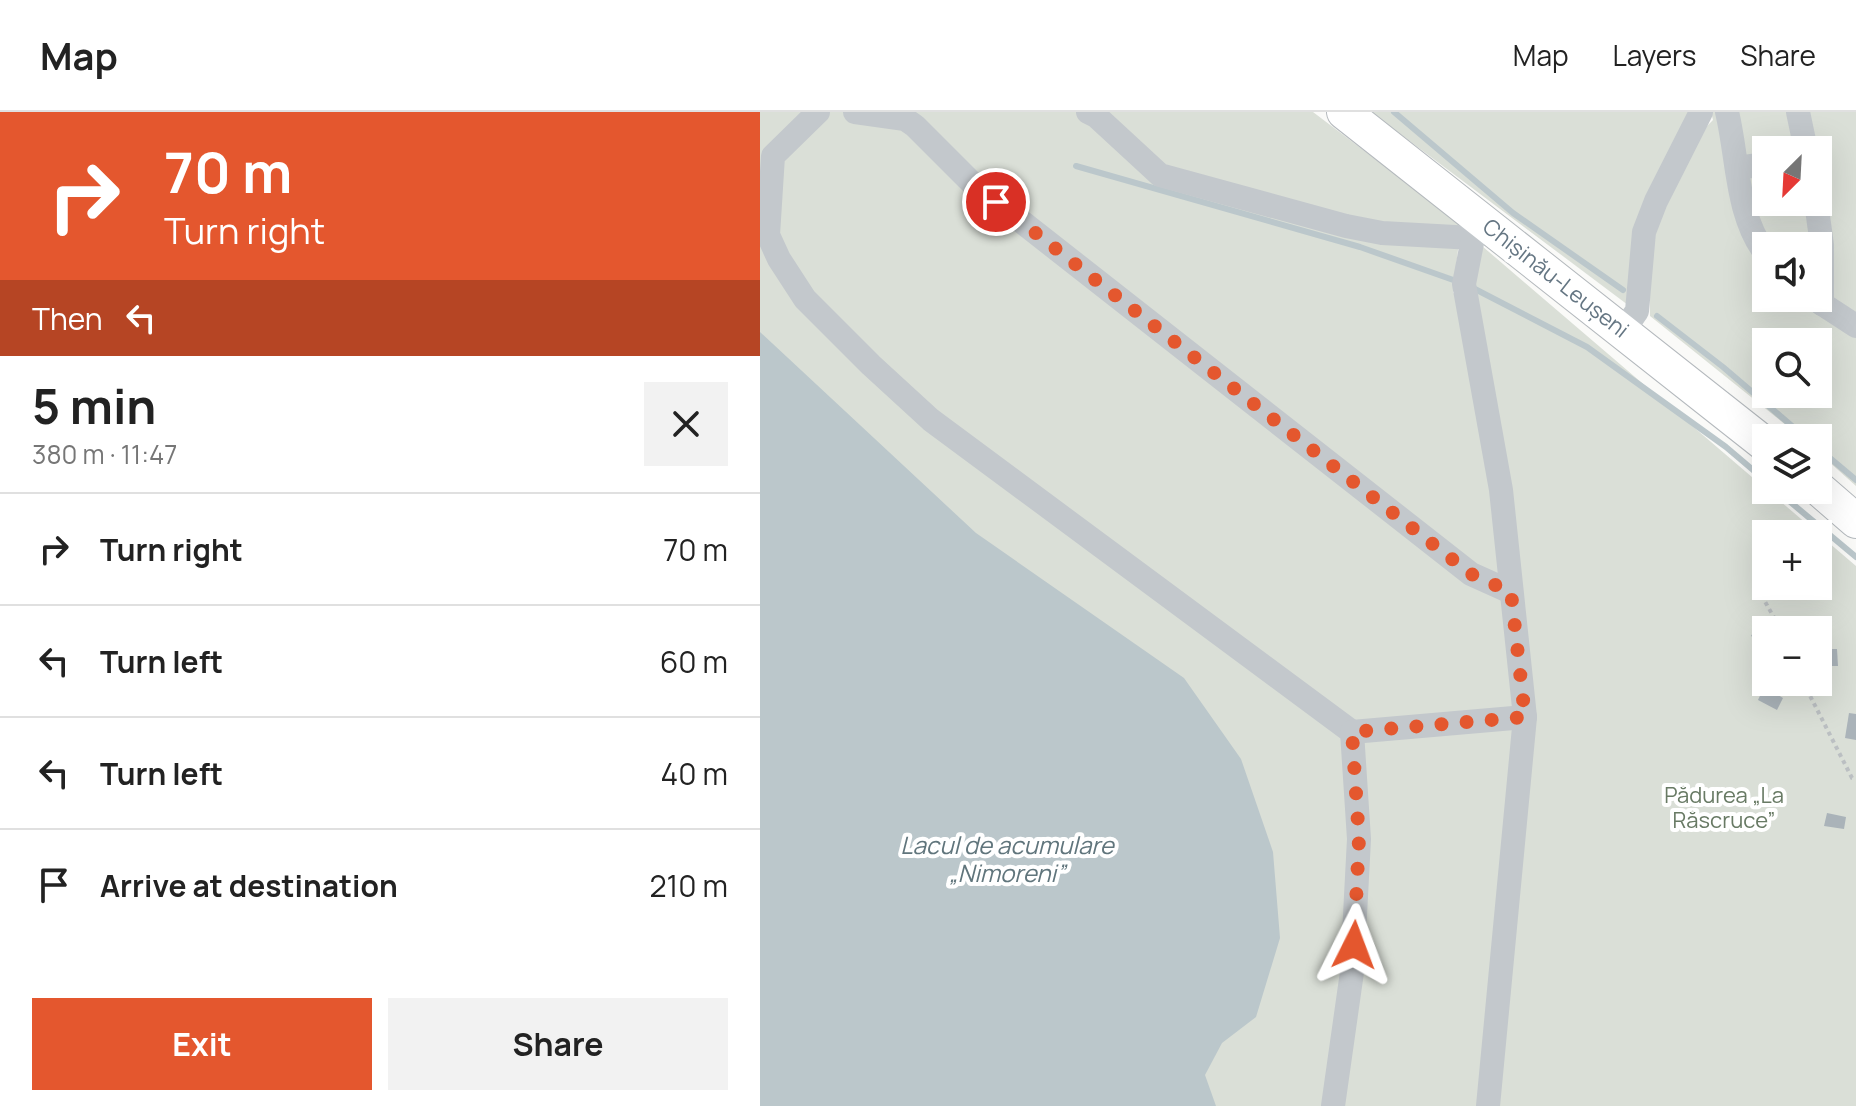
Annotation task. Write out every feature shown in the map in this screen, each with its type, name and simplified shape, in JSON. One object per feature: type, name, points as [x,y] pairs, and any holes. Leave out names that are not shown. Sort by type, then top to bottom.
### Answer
[{"type":"highway","name":"Chișinău-Leușeni","points":[[1344,112],[1478,229],[1623,331],[1752,434]]},
{"type":"highway","points":[[1832,500],[1856,521]]},
{"type":"street","points":[[818,112],[773,156],[768,235],[779,259],[805,299],[931,420],[1352,732],[1525,717]]},
{"type":"street","points":[[855,112],[905,119],[915,126],[971,182],[1471,574],[1511,592]]},
{"type":"street","points":[[1088,112],[1160,175],[1382,233],[1478,229],[1464,284],[1494,443],[1525,717],[1488,1106]]},
{"type":"street","points":[[1623,331],[1637,311],[1644,232],[1701,112]]},
{"type":"street","points":[[1727,112],[1744,202],[1754,232]]},
{"type":"street","points":[[1798,112],[1803,136]]},
{"type":"street","points":[[1737,168],[1752,166]]},
{"type":"street","points":[[1832,310],[1856,326]]},
{"type":"street","points":[[1333,1106],[1352,972],[1359,854],[1352,732]]},
{"type":"path","points":[[1810,696],[1834,747],[1852,778],[1856,779]]},
{"type":"green space","name":"Pădurea „La Răscruce”","points":[[760,112],[1313,112],[1461,224],[1453,293],[1471,299],[1482,246],[1752,477],[1752,504],[1784,504],[1802,520],[1752,520],[1752,600],[1832,600],[1832,545],[1856,566],[1856,1106],[1199,1106],[760,376]]},
{"type":"green space","points":[[1371,112],[1691,112],[1628,305]]},
{"type":"green space","points":[[1711,112],[1856,112],[1856,486],[1832,465],[1832,424],[1785,424],[1765,408],[1832,408],[1832,328],[1752,328],[1752,398],[1650,316],[1649,256],[1652,235],[1703,130],[1713,120]]},
{"type":"water","name":"Lacul de acumulare „Nimoreni”","points":[[760,332],[976,533],[1184,678],[1241,759],[1273,852],[1280,938],[1256,1017],[1222,1043],[1205,1075],[1216,1106],[760,1106]]},
{"type":"building","points":[[1832,649],[1837,649],[1838,666],[1832,666]]},
{"type":"building","points":[[1760,696],[1783,698],[1777,710],[1758,700]]},
{"type":"building","points":[[1849,713],[1856,714],[1856,740],[1845,738]]},
{"type":"building","points":[[1827,813],[1846,817],[1844,829],[1824,826]]},
{"type":"waterway","points":[[1394,112],[1513,213],[1623,290]]},
{"type":"waterway","points":[[1076,166],[1360,247],[1459,282]]},
{"type":"waterway","points":[[1473,288],[1587,347],[1752,469]]},
{"type":"waterway","points":[[1657,316],[1790,424]]},
{"type":"waterway","points":[[1832,460],[1856,480]]},
{"type":"waterway","points":[[1793,504],[1856,557]]},
{"type":"route","points":[[996,202],[1471,574],[1511,592],[1525,717],[1352,732],[1359,839],[1354,945]]}]
